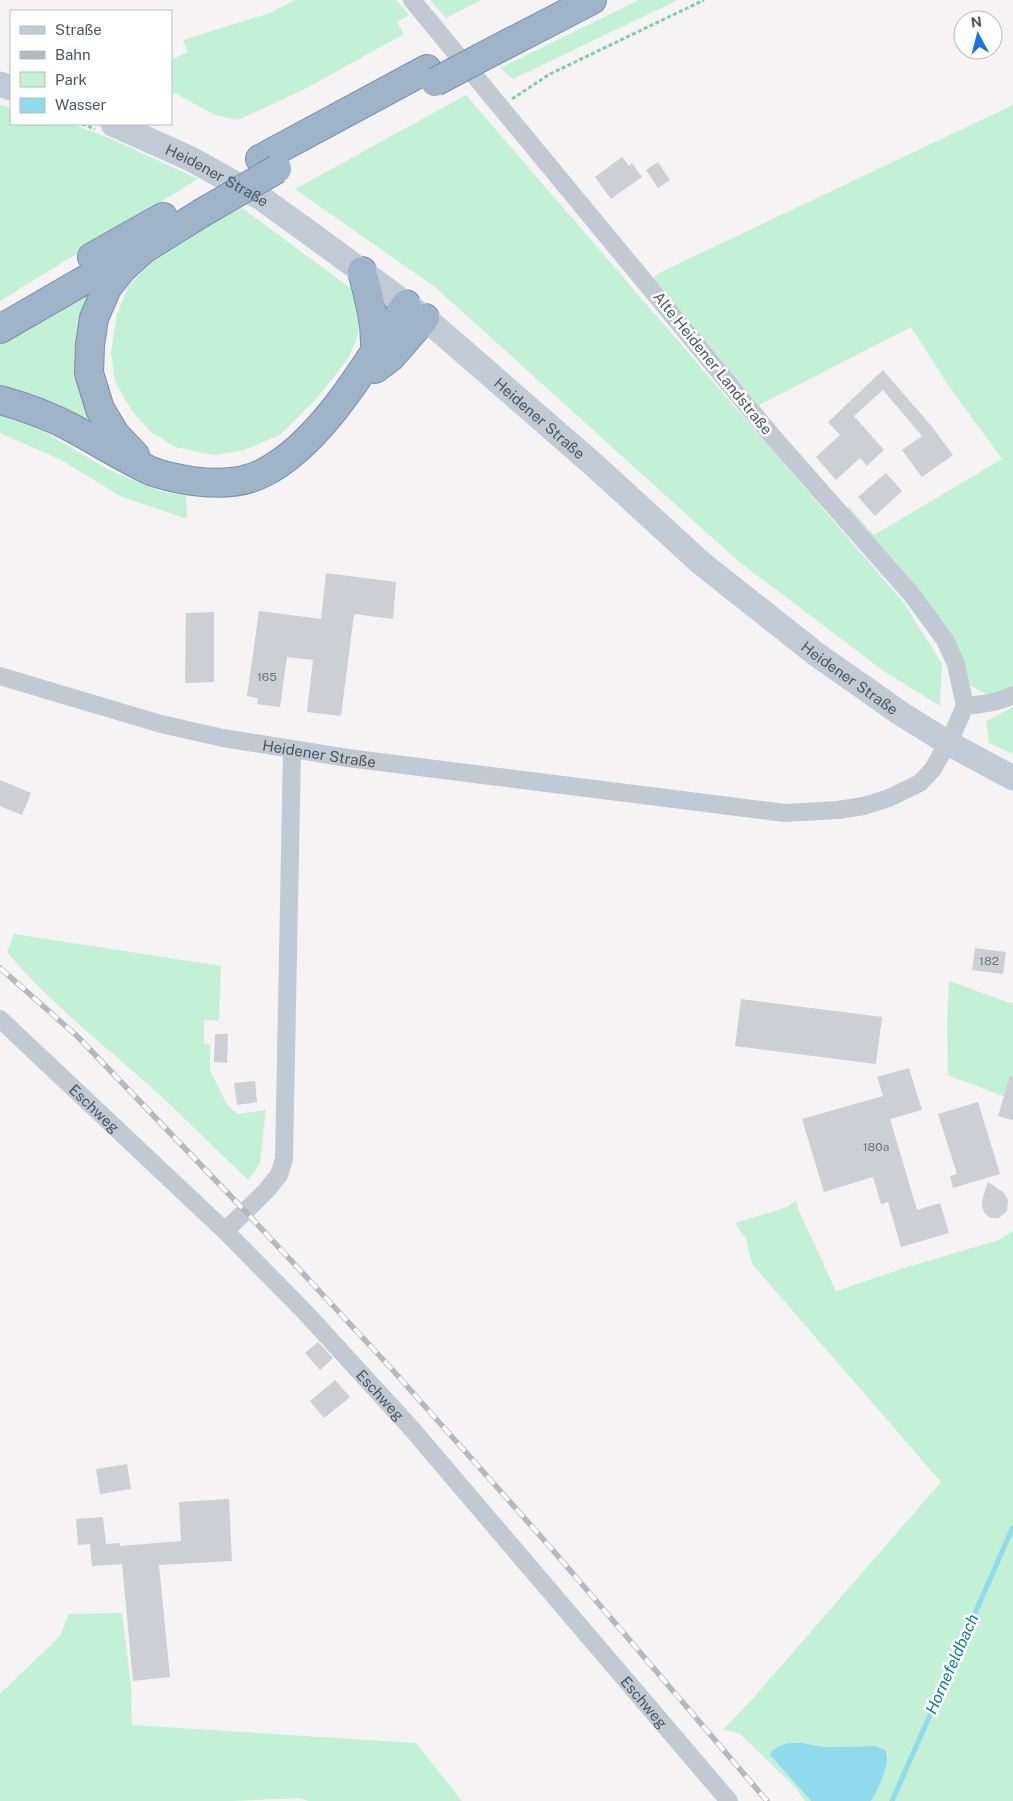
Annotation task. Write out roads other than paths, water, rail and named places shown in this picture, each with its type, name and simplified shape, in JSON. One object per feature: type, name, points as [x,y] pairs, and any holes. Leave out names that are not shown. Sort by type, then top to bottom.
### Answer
[{"type":"highway","points":[[477,51],[561,0]]},
{"type":"highway","points":[[0,329],[269,164],[477,51],[592,0]]},
{"type":"highway","points":[[0,312],[44,284],[193,209]]},
{"type":"highway","points":[[153,472],[115,434],[100,408],[89,373],[90,345],[94,318],[107,288],[122,269],[193,209]]},
{"type":"highway","points":[[362,271],[376,329],[375,350]]},
{"type":"highway","points":[[350,387],[391,357],[415,311]]},
{"type":"highway","points":[[0,400],[72,428],[153,472],[178,479],[210,483],[238,481],[262,474],[305,442],[328,418],[375,350],[415,311]]},
{"type":"main road","name":"Heidener Straße","points":[[115,125],[191,159],[261,198],[362,271],[415,311],[594,465],[701,562],[816,654],[900,713],[948,743],[1013,778]]},
{"type":"street","name":"Alte Heidener Landstraße","points":[[412,0],[773,437],[929,617],[945,640],[956,664],[965,706]]},
{"type":"street","name":"Heidener Straße","points":[[0,676],[161,724],[292,750],[785,814],[864,806],[889,798],[920,783],[933,770],[948,743]]},
{"type":"street","points":[[948,743],[965,706],[985,703],[1013,695]]},
{"type":"street","points":[[225,1231],[266,1191],[279,1175],[284,1160],[292,750]]},
{"type":"street","name":"Eschweg","points":[[0,1019],[225,1231],[304,1311],[412,1428],[729,1801]]},
{"type":"water","points":[[787,1743],[803,1743],[824,1747],[877,1746],[884,1749],[887,1753],[886,1767],[871,1801],[811,1801],[770,1755],[772,1750]]},
{"type":"waterway","name":"Hornefeldbach","points":[[892,1801],[1013,1527]]},
{"type":"railway","points":[[0,968],[77,1036],[245,1211],[389,1366],[551,1548],[767,1801]]}]
